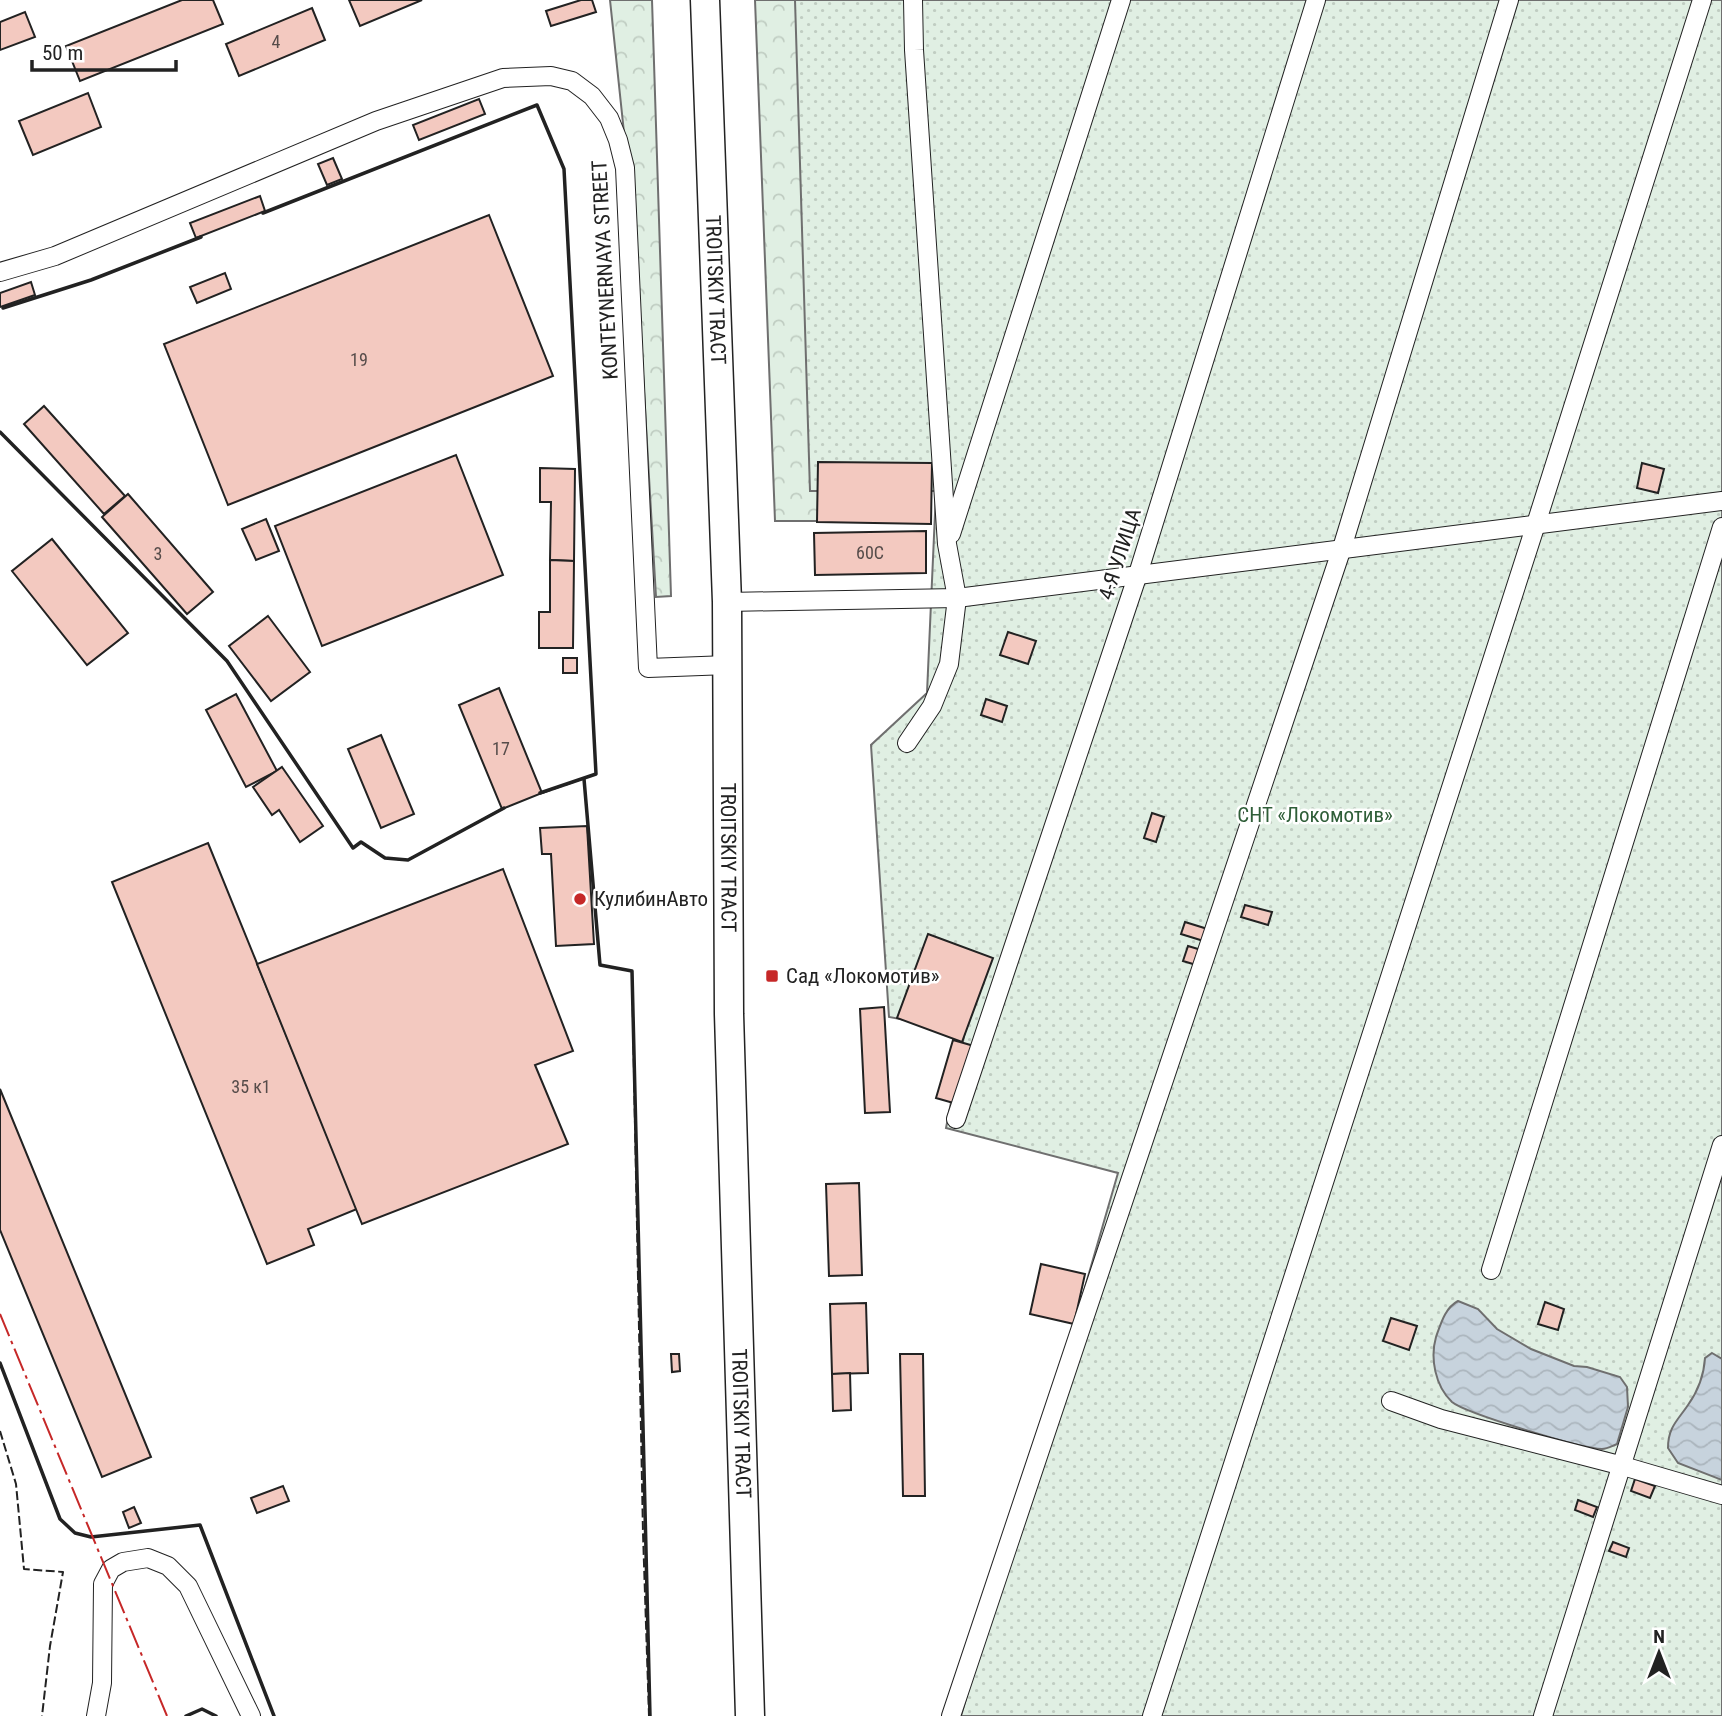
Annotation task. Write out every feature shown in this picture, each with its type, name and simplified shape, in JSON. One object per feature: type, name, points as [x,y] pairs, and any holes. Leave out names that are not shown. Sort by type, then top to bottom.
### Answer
[{"type":"main road","name":"TROITSKIY TRACT","points":[[705,0],[727,602],[729,1014],[750,1716]]},
{"type":"street","points":[[907,743],[932,706],[949,664],[957,598],[947,544],[914,50],[913,0]]},
{"type":"street","points":[[947,544],[1121,0]]},
{"type":"street","name":"4-Я УЛИЦА","points":[[956,1119],[1138,574],[1316,0]]},
{"type":"street","points":[[951,1716],[1342,548],[1509,0]]},
{"type":"street","points":[[1152,1716],[1702,0]]},
{"type":"street","name":"KONTEYNERNAYA STREET","points":[[0,272],[55,256],[376,121],[503,78],[551,76],[572,81],[592,96],[609,118],[618,139],[625,168],[648,668],[728,666]]},
{"type":"street","points":[[727,602],[957,598],[1722,501]]},
{"type":"street","points":[[1491,1270],[1722,527]]},
{"type":"street","points":[[1543,1716],[1722,1144]]},
{"type":"street","points":[[1391,1401],[1441,1419],[1623,1466],[1722,1495]]},
{"type":"street","points":[[96,1716],[102,1683],[103,1584],[111,1569],[123,1562],[148,1558],[168,1566],[188,1586],[251,1716]]},
{"type":"green space","points":[[610,0],[652,0],[671,596],[656,597],[635,237]]},
{"type":"green space","points":[[755,0],[807,0],[824,521],[775,521]]},
{"type":"green space","name":"СНТ «Локомотив»","points":[[795,0],[1722,0],[1722,1716],[961,1716],[1118,1173],[946,1128],[965,1031],[889,1017],[871,745],[927,693],[936,491],[810,491]]},
{"type":"water","points":[[1458,1301],[1478,1309],[1497,1329],[1531,1349],[1574,1366],[1620,1377],[1627,1387],[1628,1407],[1617,1444],[1602,1449],[1572,1443],[1500,1422],[1452,1402],[1441,1388],[1435,1371],[1434,1345],[1444,1316]]},
{"type":"water","points":[[1712,1353],[1722,1359],[1722,1480],[1678,1463],[1668,1448],[1674,1424],[1695,1394],[1705,1358]]},
{"type":"building","points":[[182,0],[213,0],[223,24],[80,81],[66,46]]},
{"type":"building","points":[[349,0],[422,0],[360,26]]},
{"type":"building","points":[[581,0],[592,0],[596,12],[551,26],[546,11]]},
{"type":"building","points":[[312,8],[325,40],[239,76],[226,44]]},
{"type":"building","points":[[25,12],[35,37],[0,50],[0,22]]},
{"type":"building","points":[[88,93],[101,127],[33,155],[19,121]]},
{"type":"building","points":[[479,99],[485,114],[419,140],[413,125]]},
{"type":"building","points":[[333,158],[342,179],[327,185],[318,164]]},
{"type":"building","points":[[260,196],[265,211],[196,238],[190,223]]},
{"type":"building","points":[[489,215],[553,376],[228,505],[164,344]]},
{"type":"building","points":[[225,273],[231,289],[197,303],[190,287]]},
{"type":"building","points":[[31,282],[35,295],[0,307],[0,293]]},
{"type":"building","points":[[44,406],[125,496],[104,514],[24,424]]},
{"type":"building","points":[[456,455],[503,575],[322,646],[275,526]]},
{"type":"building","points":[[818,462],[932,463],[931,524],[817,522]]},
{"type":"building","points":[[1642,463],[1664,469],[1658,493],[1637,488]]},
{"type":"building","points":[[540,468],[575,469],[574,561],[550,560],[551,502],[540,502]]},
{"type":"building","points":[[128,494],[213,592],[187,614],[102,517]]},
{"type":"building","points":[[266,519],[279,551],[256,560],[242,529]]},
{"type":"building","points":[[926,531],[926,573],[815,575],[814,533]]},
{"type":"building","points":[[52,539],[128,633],[87,665],[12,571]]},
{"type":"building","points":[[550,560],[574,561],[573,648],[539,648],[539,612],[550,612]]},
{"type":"building","points":[[268,616],[310,672],[271,701],[229,646]]},
{"type":"building","points":[[1008,632],[1036,641],[1028,664],[1000,655]]},
{"type":"building","points":[[563,658],[577,658],[577,673],[563,673]]},
{"type":"building","points":[[499,688],[542,793],[502,809],[459,705]]},
{"type":"building","points":[[236,694],[277,771],[246,787],[206,710]]},
{"type":"building","points":[[986,699],[1007,706],[1002,722],[981,715]]},
{"type":"building","points":[[381,735],[414,814],[381,828],[348,749]]},
{"type":"building","points":[[282,767],[323,826],[300,842],[279,810],[272,815],[253,787]]},
{"type":"building","points":[[1152,813],[1164,817],[1156,842],[1144,838]]},
{"type":"building","points":[[587,826],[594,944],[556,946],[551,854],[542,854],[540,828]]},
{"type":"building","points":[[208,843],[357,1209],[308,1229],[314,1245],[267,1264],[112,882]]},
{"type":"building","points":[[503,869],[573,1051],[535,1065],[568,1144],[362,1224],[257,964]]},
{"type":"building","points":[[1245,905],[1272,912],[1268,925],[1241,917]]},
{"type":"building","points":[[1185,922],[1214,931],[1210,943],[1181,934]]},
{"type":"building","points":[[928,934],[993,958],[962,1042],[897,1018]]},
{"type":"building","points":[[1188,946],[1208,952],[1203,967],[1183,961]]},
{"type":"building","points":[[884,1007],[890,1112],[865,1113],[860,1009]]},
{"type":"building","points":[[953,1040],[974,1046],[957,1104],[936,1098]]},
{"type":"building","points":[[0,1089],[151,1457],[102,1477],[0,1230]]},
{"type":"building","points":[[859,1183],[862,1275],[829,1276],[826,1184]]},
{"type":"building","points":[[1041,1264],[1085,1274],[1074,1324],[1030,1314]]},
{"type":"building","points":[[1545,1302],[1564,1309],[1558,1330],[1538,1324]]},
{"type":"building","points":[[866,1303],[868,1373],[832,1374],[830,1304]]},
{"type":"building","points":[[1391,1318],[1417,1326],[1409,1350],[1383,1341]]},
{"type":"building","points":[[671,1354],[679,1354],[680,1371],[672,1372]]},
{"type":"building","points":[[900,1354],[923,1354],[925,1496],[903,1496]]},
{"type":"building","points":[[850,1373],[851,1410],[833,1411],[832,1374]]},
{"type":"building","points":[[1635,1479],[1655,1486],[1650,1498],[1631,1491]]},
{"type":"building","points":[[283,1486],[289,1501],[257,1513],[251,1498]]},
{"type":"building","points":[[1578,1500],[1597,1507],[1593,1517],[1575,1510]]},
{"type":"building","points":[[134,1507],[141,1523],[129,1528],[123,1512]]},
{"type":"building","points":[[1613,1542],[1629,1548],[1626,1557],[1609,1551]]},
{"type":"fence","points":[[542,793],[596,774],[595,759]]},
{"type":"fence","points":[[353,848],[361,842],[385,858],[408,860],[502,809]]},
{"type":"fence","points":[[632,971],[649,1716]]},
{"type":"fence","points":[[0,1431],[16,1484],[24,1569],[63,1572],[50,1646],[42,1716]]},
{"type":"wall","points":[[263,213],[537,105],[564,169],[596,774],[540,793]]},
{"type":"wall","points":[[3,308],[91,280],[201,237]]},
{"type":"wall","points":[[0,432],[227,661],[353,848],[361,842],[385,858],[408,860],[504,808]]},
{"type":"wall","points":[[584,779],[600,965],[632,971],[650,1716]]},
{"type":"wall","points":[[0,1363],[60,1519],[75,1533],[91,1537],[200,1525],[274,1716]]},
{"type":"wall","points":[[186,1716],[202,1709],[216,1716]]},
{"type":"power","points":[[0,1314],[167,1716]]},
{"type":"place","name":"КулибинАвто","points":[[580,899]]},
{"type":"place","name":"Сад «Локомотив»","points":[[772,976]]}]
